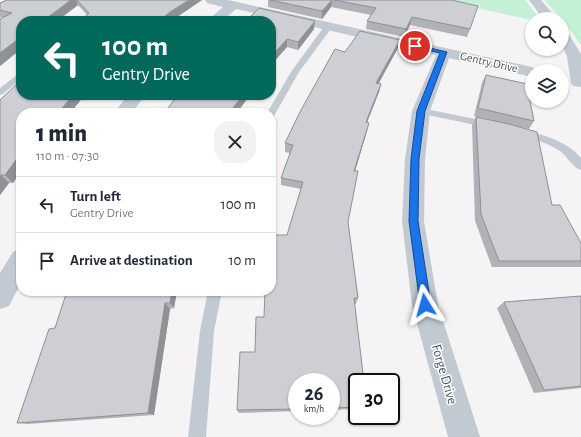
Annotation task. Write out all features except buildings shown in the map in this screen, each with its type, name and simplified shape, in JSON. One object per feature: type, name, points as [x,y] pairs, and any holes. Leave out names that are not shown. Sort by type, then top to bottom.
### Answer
[{"type":"street","name":"Gentry Drive","points":[[211,0],[525,70]]},
{"type":"street","points":[[535,0],[544,12]]},
{"type":"street","points":[[220,16],[233,5]]},
{"type":"street","points":[[569,43],[576,60],[580,83],[569,81]]},
{"type":"street","name":"Forge Drive","points":[[444,52],[421,111],[415,159],[413,221],[425,305],[464,437]]},
{"type":"street","points":[[126,108],[133,100]]},
{"type":"street","points":[[0,296],[16,268]]},
{"type":"lane","points":[[274,108],[295,72],[329,26]]},
{"type":"lane","points":[[0,92],[16,79]]},
{"type":"lane","points":[[421,111],[532,135],[560,146],[575,157],[581,166]]},
{"type":"lane","points":[[197,437],[207,331],[213,296]]},
{"type":"green space","points":[[440,0],[525,0],[534,12],[525,12],[525,18]]},
{"type":"green space","points":[[544,0],[581,0],[581,45],[569,29],[569,12],[555,12]]},
{"type":"route","points":[[415,46],[444,52],[421,111],[415,159],[413,221],[425,305]]}]
